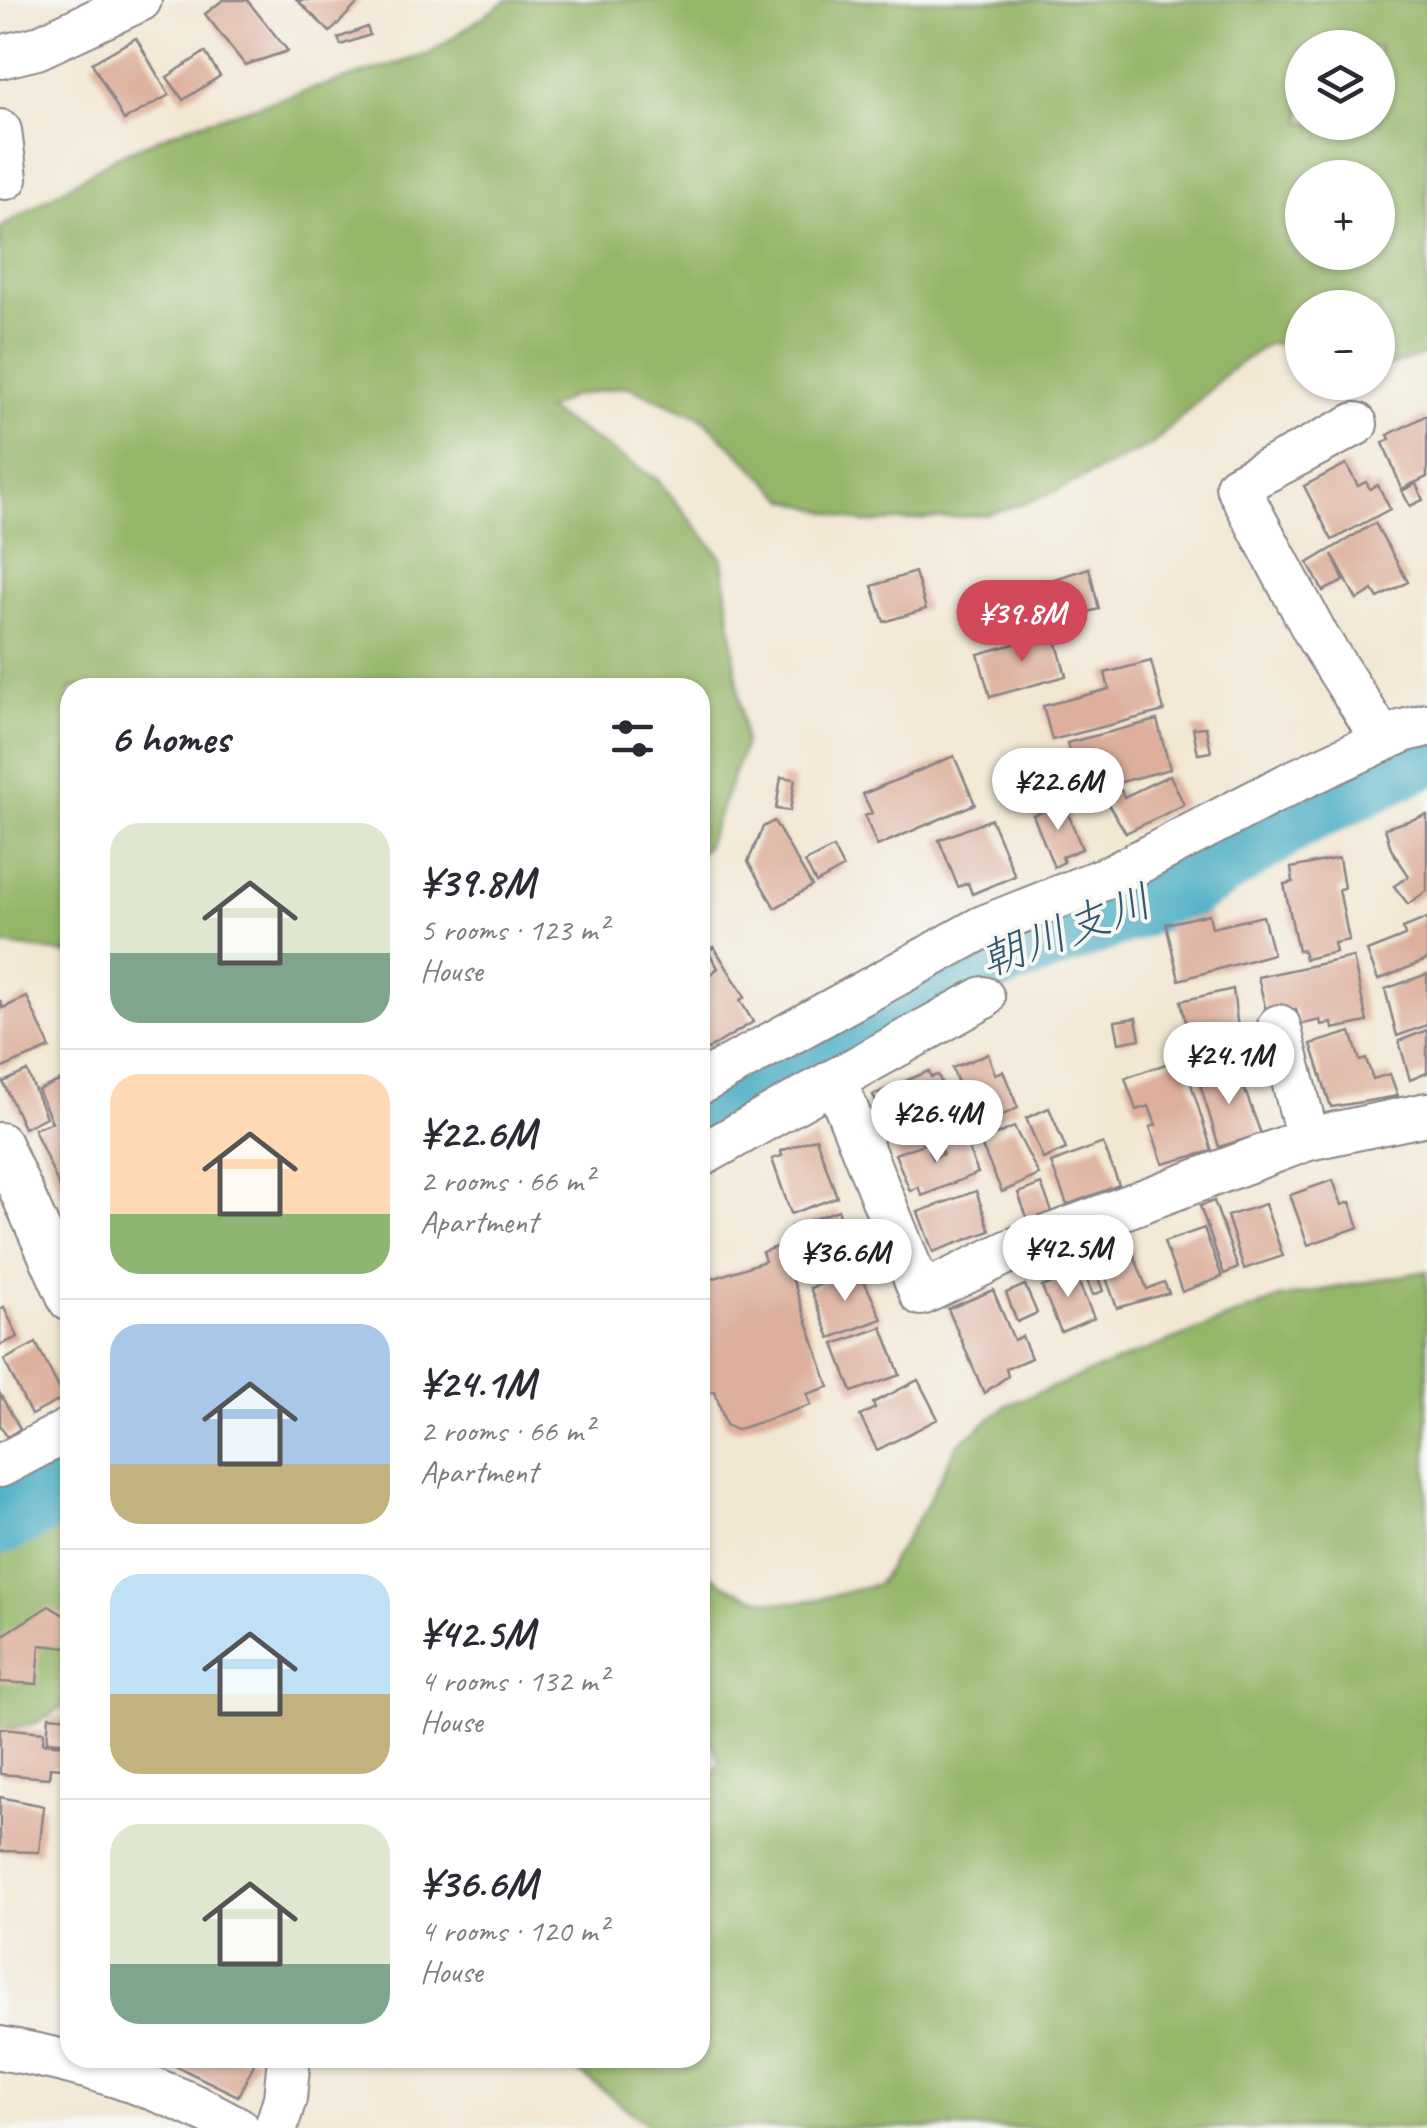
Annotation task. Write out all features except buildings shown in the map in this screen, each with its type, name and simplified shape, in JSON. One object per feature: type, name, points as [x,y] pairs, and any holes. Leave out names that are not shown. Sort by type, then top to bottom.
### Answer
[{"type":"street","points":[[0,57],[37,48],[140,0]]},
{"type":"street","points":[[0,131],[6,178]]},
{"type":"street","points":[[710,1078],[983,928],[1116,874],[1404,732],[1318,638],[1237,486],[1356,424]]},
{"type":"street","points":[[710,1150],[983,998]]},
{"type":"street","points":[[1278,1026],[1308,1139]]},
{"type":"street","points":[[834,1080],[921,1294],[1012,1250],[1308,1139],[1427,1114]]},
{"type":"street","points":[[0,1144],[60,1278]]},
{"type":"street","points":[[0,1466],[60,1433]]},
{"type":"street","points":[[0,2048],[60,2060]]},
{"type":"street","points":[[85,2068],[182,2097],[238,2128]]},
{"type":"street","points":[[276,2128],[286,2098],[288,2068]]},
{"type":"green space","points":[[507,0],[1427,0],[1427,354],[1395,364],[1395,290],[1285,290],[1285,344],[1269,343],[1229,371],[1153,444],[1048,495],[986,515],[865,523],[787,500],[702,418],[627,386],[572,396],[547,410],[658,480],[723,559],[745,744],[710,837],[710,678],[60,678],[60,953],[0,944],[0,228],[114,158],[183,128],[429,54]]},
{"type":"green space","points":[[1427,1271],[1427,2128],[652,2128],[574,2068],[710,2068],[710,1778],[720,1761],[710,1739],[710,1574],[746,1594],[786,1602],[878,1584],[926,1506],[956,1446],[1007,1405],[1280,1298]]},
{"type":"green space","points":[[60,1519],[60,1708],[36,1723],[0,1730],[0,1556]]},
{"type":"waterway","name":"朝川支川","points":[[710,1118],[969,967],[1184,886],[1294,815],[1420,754],[1427,737]]},
{"type":"waterway","name":"朝川支川","points":[[0,1520],[60,1491]]}]
